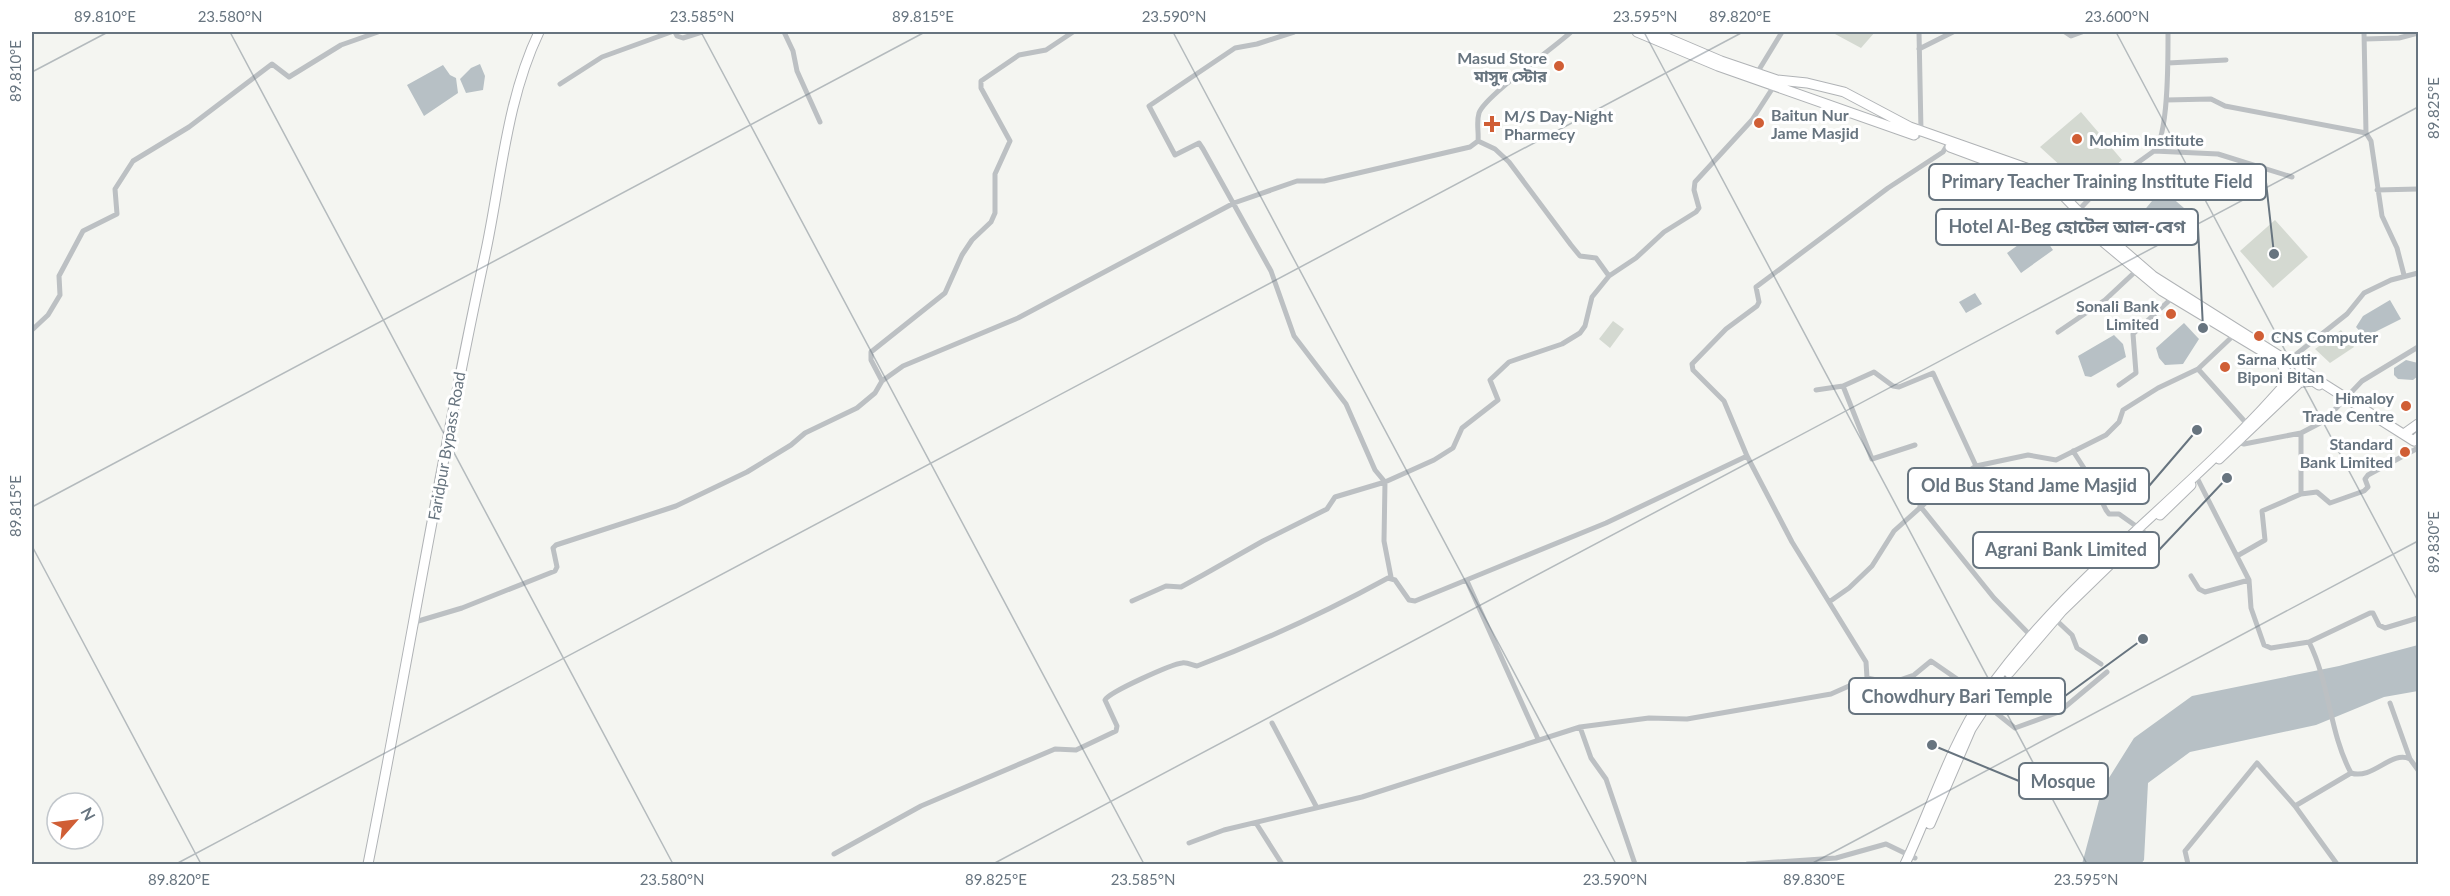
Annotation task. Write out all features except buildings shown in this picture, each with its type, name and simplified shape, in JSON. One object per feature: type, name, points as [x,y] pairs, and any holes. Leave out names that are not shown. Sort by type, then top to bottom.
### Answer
[{"type":"highway","name":"Faridpur Bypass Road","points":[[368,864],[453,401],[492,220],[517,87],[539,32]]},
{"type":"highway","points":[[1637,32],[1761,77],[1807,83],[1844,92],[1919,134]]},
{"type":"highway","points":[[1653,32],[1761,77],[1775,86],[2032,170],[2052,184],[2076,213],[2136,271],[2172,298],[2289,360],[2417,442]]},
{"type":"highway","points":[[2076,213],[2153,276],[2280,362],[2293,382]]},
{"type":"highway","points":[[2197,476],[2237,442],[2303,370]]},
{"type":"highway","points":[[2293,382],[2313,381],[2338,396],[2345,397]]},
{"type":"highway","points":[[1910,861],[1951,768],[1986,699],[2065,603],[2197,476],[2247,424],[2261,414]]},
{"type":"highway","points":[[2404,434],[2418,424]]},
{"type":"highway","points":[[2034,639],[2055,619],[2065,603]]},
{"type":"street","points":[[32,330],[48,315],[60,295],[59,276],[83,231],[117,214],[115,189],[133,161],[189,127],[272,64],[289,77],[341,45],[378,32]]},
{"type":"street","points":[[560,84],[602,57],[673,32],[683,38],[702,32]]},
{"type":"street","points":[[784,32],[794,51],[797,71],[820,122]]},
{"type":"street","points":[[882,381],[871,360],[871,352],[945,293],[962,255],[972,240],[991,222],[995,213],[995,174],[1010,141],[981,88],[981,81],[986,75],[1019,55],[1046,50],[1073,32]]},
{"type":"street","points":[[1293,32],[1257,44],[1235,48],[1149,104],[1174,153],[1178,154],[1199,143],[1271,271],[1294,336],[1346,404],[1375,470],[1385,482],[1384,541],[1391,577],[1412,602],[1606,523],[1747,456]]},
{"type":"street","points":[[1478,141],[1480,110],[1496,93],[1549,53],[1571,32]]},
{"type":"street","points":[[1761,77],[1782,32]]},
{"type":"street","points":[[1919,32],[1919,134]]},
{"type":"street","points":[[1919,49],[1953,32]]},
{"type":"street","points":[[2065,32],[2071,36],[2082,32]]},
{"type":"street","points":[[2076,213],[2094,194],[2154,151],[2160,144],[2166,100],[2168,32]]},
{"type":"street","points":[[2364,32],[2366,133],[2371,141],[2382,216],[2397,248],[2404,275]]},
{"type":"street","points":[[2365,39],[2399,38],[2418,33]]},
{"type":"street","points":[[2168,63],[2226,60]]},
{"type":"street","points":[[1132,601],[1166,586],[1181,586],[1263,541],[1328,509],[1335,497],[1385,482],[1434,460],[1453,448],[1461,428],[1498,400],[1490,380],[1509,362],[1562,344],[1580,333],[1585,326],[1592,297],[1610,276],[1636,258],[1664,232],[1696,212],[1699,208],[1694,190],[1695,182],[1752,120],[1775,86]]},
{"type":"street","points":[[2166,100],[2211,99],[2225,106],[2366,133]]},
{"type":"street","points":[[414,622],[462,608],[555,571],[557,567],[553,548],[556,545],[676,506],[747,472],[791,445],[805,433],[857,408],[875,393],[882,381],[920,358],[968,341],[1096,279],[1234,204],[1297,181],[1324,181],[1365,170],[1462,151],[1478,141]]},
{"type":"street","points":[[1478,141],[1495,149],[1509,162],[1571,245],[1581,256],[1596,258],[1610,276]]},
{"type":"street","points":[[1867,678],[1866,662],[1791,542],[1766,488],[1747,456],[1724,401],[1693,370],[1692,364],[1726,329],[1757,306],[1760,302],[1756,287],[1793,256],[1949,144]]},
{"type":"street","points":[[2154,151],[2218,154],[2292,177]]},
{"type":"street","points":[[2378,190],[2418,189]]},
{"type":"street","points":[[2058,332],[2105,300],[2136,271]]},
{"type":"street","points":[[2289,360],[2347,314],[2357,304],[2359,297],[2404,275],[2418,273]]},
{"type":"street","points":[[2119,385],[2136,373],[2133,334],[2172,298]]},
{"type":"street","points":[[1829,602],[1849,588],[1872,566],[1894,531],[1920,506],[1976,466],[2028,455],[2056,460],[2114,429],[2123,410],[2158,388],[2198,369],[2237,331]]},
{"type":"street","points":[[2237,442],[2244,444],[2301,433],[2324,421],[2362,381],[2418,347]]},
{"type":"street","points":[[2198,369],[2247,424]]},
{"type":"street","points":[[1815,390],[1843,386],[1874,372],[1884,377],[1887,382],[1899,387],[1933,372],[1976,466]]},
{"type":"street","points":[[1843,386],[1872,459],[1915,445]]},
{"type":"street","points":[[2301,433],[2301,494]]},
{"type":"street","points":[[2237,556],[2265,540],[2262,511],[2301,494],[2317,492],[2330,503],[2364,491],[2368,487],[2365,479],[2368,476],[2417,442]]},
{"type":"street","points":[[2073,451],[2109,514],[2119,514],[2140,530]]},
{"type":"street","points":[[2197,476],[2249,580],[2250,608],[2264,645],[2271,648],[2309,642],[2370,613],[2373,613],[2379,625],[2385,628],[2418,618]]},
{"type":"street","points":[[1920,506],[1994,598],[2034,639]]},
{"type":"street","points":[[2191,576],[2199,589],[2205,592],[2249,580]]},
{"type":"street","points":[[834,854],[921,806],[1055,749],[1076,750],[1116,731],[1117,726],[1105,700],[1116,690],[1182,663],[1197,666],[1272,636],[1314,618],[1391,577]]},
{"type":"street","points":[[1467,581],[1538,739]]},
{"type":"street","points":[[2055,619],[2072,635],[2078,648],[2101,664]]},
{"type":"street","points":[[2309,642],[2317,659],[2340,753],[2351,773],[2360,776],[2399,758],[2410,759]]},
{"type":"street","points":[[1189,843],[1224,830],[1316,806],[1362,797],[1580,727],[1649,718],[1687,719],[1830,694],[1867,678],[1891,683],[1903,681],[1933,661],[1986,699],[1990,708],[2015,728],[2059,712],[2107,672]]},
{"type":"street","points":[[2390,703],[2410,759],[2418,770]]},
{"type":"street","points":[[1272,723],[1316,806]]},
{"type":"street","points":[[1580,727],[1591,758],[1606,779],[1635,864]]},
{"type":"street","points":[[2188,864],[2185,851],[2254,764],[2261,765],[2295,806],[2337,864]]},
{"type":"street","points":[[2295,806],[2351,773]]},
{"type":"street","points":[[1256,823],[1282,864]]},
{"type":"street","points":[[1747,864],[1836,858],[1886,844],[1910,861]]},
{"type":"shaded area","points":[[1838,32],[1875,32],[1861,48],[1835,34]]},
{"type":"shaded area","points":[[480,64],[485,76],[483,90],[466,93],[460,79],[471,68]]},
{"type":"shaded area","points":[[443,65],[450,75],[456,78],[458,93],[424,116],[407,85]]},
{"type":"shaded area","points":[[2081,112],[2122,160],[2087,190],[2040,147]]},
{"type":"shaded area","points":[[2162,189],[2184,208],[2154,244],[2132,225]]},
{"type":"shaded area","points":[[2275,220],[2308,257],[2273,288],[2240,251]]},
{"type":"shaded area","points":[[2039,230],[2053,250],[2021,273],[2007,253]]},
{"type":"shaded area","points":[[1975,293],[1982,304],[1966,313],[1959,302]]},
{"type":"shaded area","points":[[2390,300],[2401,319],[2365,337],[2356,327],[2363,316]]},
{"type":"shaded area","points":[[1613,321],[1624,329],[1610,348],[1599,339]]},
{"type":"shaded area","points":[[2184,323],[2199,339],[2183,364],[2165,365],[2159,358],[2156,348]]},
{"type":"shaded area","points":[[2341,330],[2354,347],[2330,363],[2315,349]]},
{"type":"shaded area","points":[[2114,335],[2123,344],[2126,357],[2091,377],[2085,376],[2078,356]]},
{"type":"shaded area","points":[[2406,360],[2418,363],[2418,376],[2413,380],[2398,379],[2394,375],[2394,368]]},
{"type":"shaded area","points":[[2418,645],[2418,691],[2384,697],[2316,725],[2190,752],[2148,783],[2144,860],[2141,864],[2082,864],[2102,789],[2134,738],[2192,696],[2339,666]]},
{"type":"place","name":"Masud Store মাসুদ স্টোর","points":[[1559,66]]},
{"type":"place","name":"Baitun Nur Jame Masjid","points":[[1759,123]]},
{"type":"place","name":"M/S Day-Night Pharmecy","points":[[1492,124]]},
{"type":"place","name":"Mohim Institute","points":[[2077,139]]},
{"type":"place","name":"Primary Teacher Training Institute Field","points":[[2274,254]]},
{"type":"place","name":"Sonali Bank Limited","points":[[2171,314]]},
{"type":"place","name":"Hotel Al-Beg হোটেল আল-বেগ","points":[[2203,328]]},
{"type":"place","name":"CNS Computer","points":[[2259,336]]},
{"type":"place","name":"Sarna Kutir Biponi Bitan","points":[[2225,367]]},
{"type":"place","name":"Himaloy Trade Centre","points":[[2406,406]]},
{"type":"place","name":"Old Bus Stand Jame Masjid","points":[[2197,430]]},
{"type":"place","name":"Standard Bank Limited","points":[[2405,452]]},
{"type":"place","name":"Agrani Bank Limited","points":[[2227,478]]},
{"type":"place","name":"Chowdhury Bari Temple","points":[[2143,639]]},
{"type":"place","name":"Mosque","points":[[1932,745]]}]
